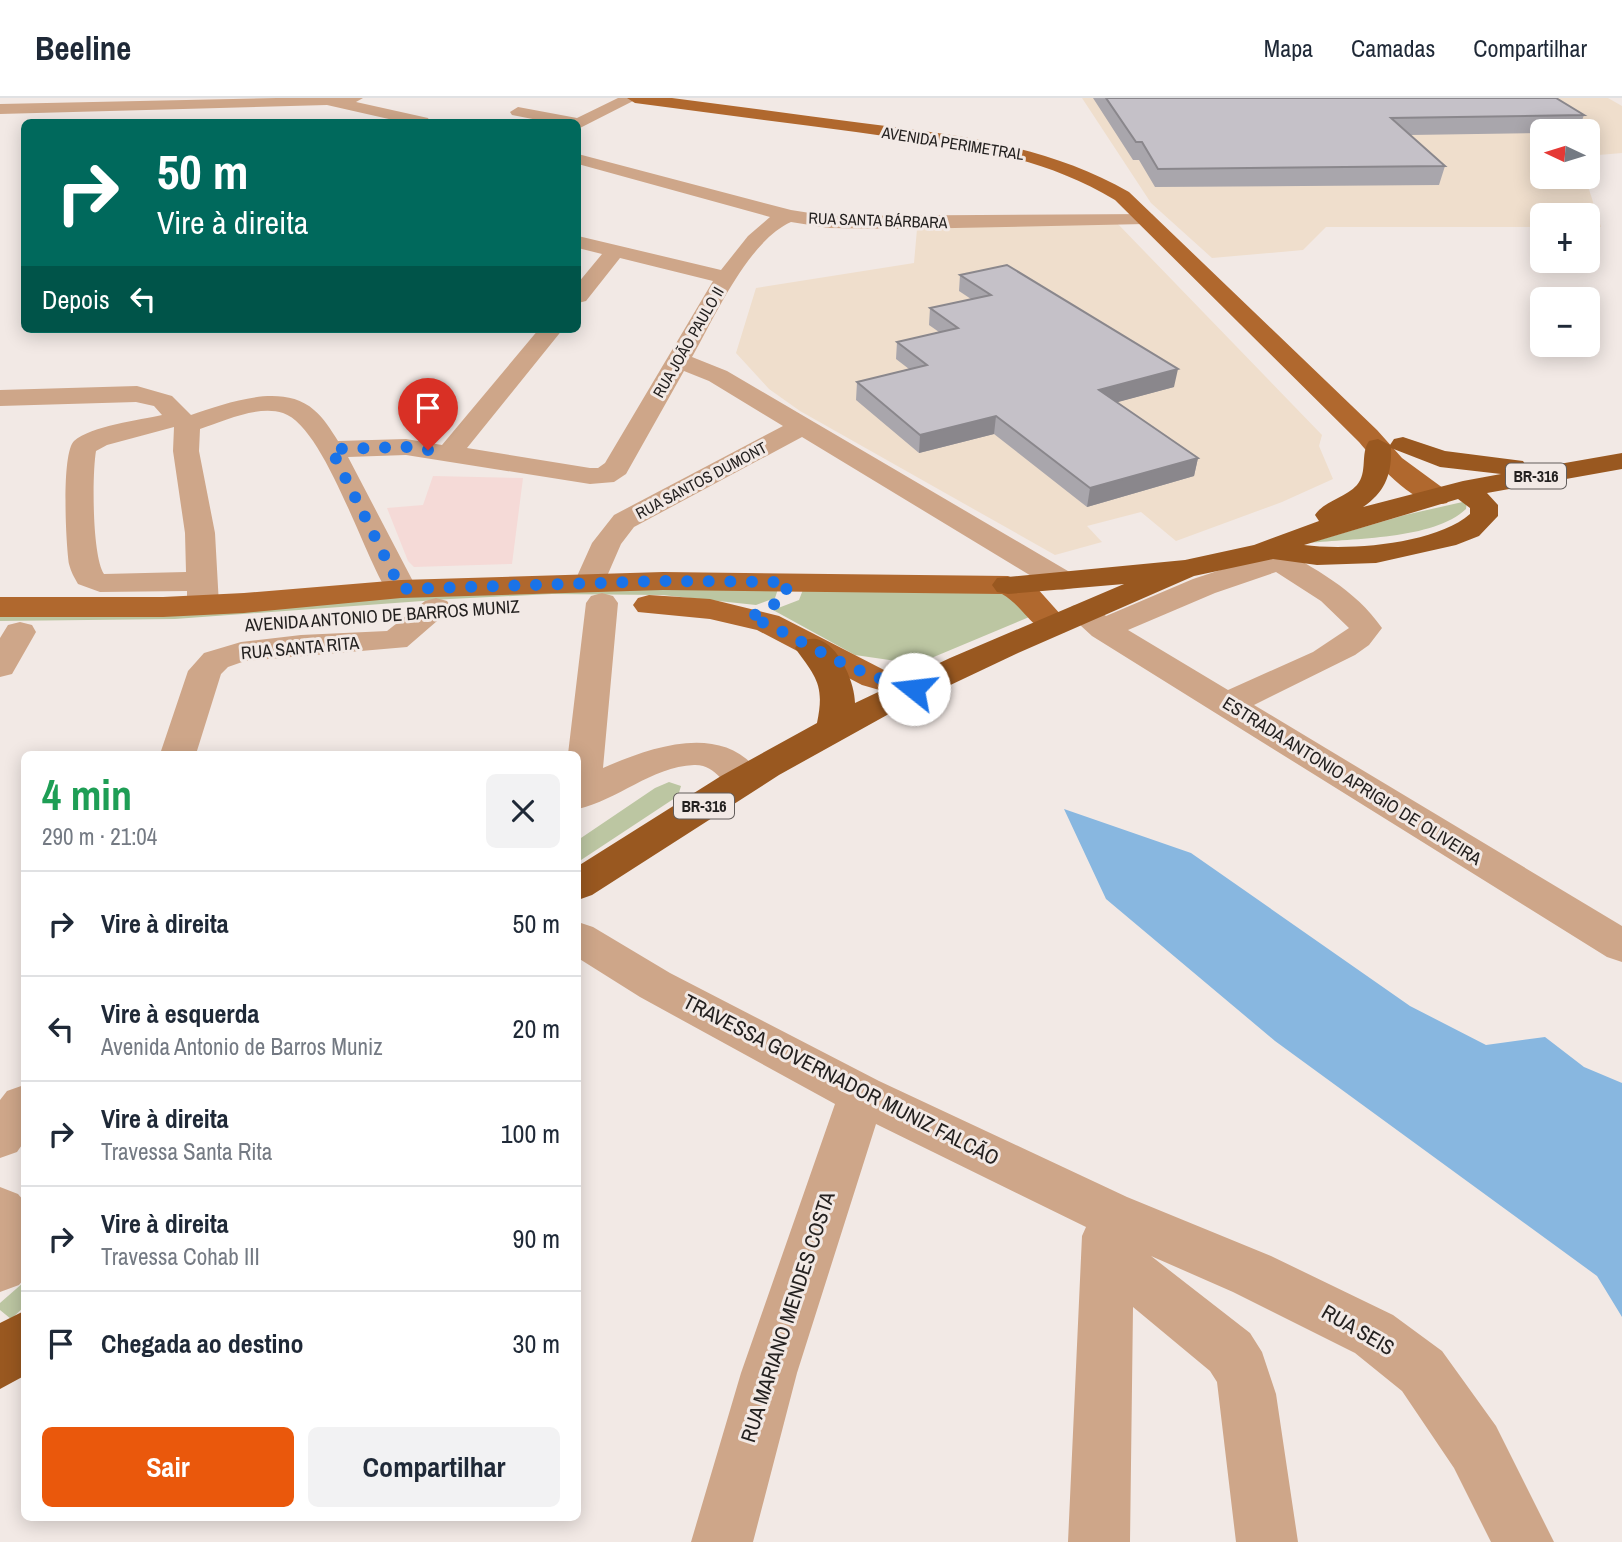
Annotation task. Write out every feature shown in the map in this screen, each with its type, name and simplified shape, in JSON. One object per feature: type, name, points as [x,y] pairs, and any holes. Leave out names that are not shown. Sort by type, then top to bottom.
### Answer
[{"type":"highway","points":[[1301,536],[1372,487],[1391,446],[1440,459],[1482,465],[1543,467],[1616,462]]},
{"type":"highway","name":"BR-316","points":[[581,883],[744,778],[833,729],[1010,642],[1080,623],[1185,569],[1271,555],[1301,536],[1407,503],[1616,462]]},
{"type":"highway","points":[[1271,555],[1376,554],[1446,539],[1469,530],[1484,516],[1484,505],[1450,493]]},
{"type":"highway","points":[[1008,585],[1185,569]]},
{"type":"highway","points":[[812,648],[832,670],[835,680],[839,699],[833,729]]},
{"type":"highway","points":[[0,1361],[21,1341]]},
{"type":"main road","name":"AVENIDA PERIMETRAL","points":[[633,98],[952,140],[1027,154],[1107,185],[1145,218],[1343,413],[1391,446],[1406,477],[1450,493]]},
{"type":"main road","name":"AVENIDA ANTONIO DE BARROS MUNIZ","points":[[7,623],[223,627],[596,593],[788,582],[1008,585]]},
{"type":"main road","points":[[749,618],[784,599],[788,582]]},
{"type":"main road","points":[[1008,585],[1080,623]]},
{"type":"main road","name":"AVENIDA ANTONIO DE BARROS MUNIZ","points":[[7,623],[202,593],[401,589],[596,593],[768,623],[874,678],[914,689]]},
{"type":"street","points":[[332,102],[355,98]]},
{"type":"street","points":[[581,123],[633,98]]},
{"type":"street","points":[[0,109],[130,107],[168,102],[283,100],[332,102],[408,119]]},
{"type":"street","points":[[130,107],[146,119]]},
{"type":"street","points":[[519,112],[556,119]]},
{"type":"street","name":"RUA SANTA BÁRBARA","points":[[581,160],[789,216],[829,222],[1145,218]]},
{"type":"street","name":"RUA JOÃO PAULO II","points":[[449,453],[598,477],[616,468],[726,278],[755,240],[777,221],[789,216]]},
{"type":"street","points":[[581,243],[726,278]]},
{"type":"street","points":[[581,292],[614,251]]},
{"type":"street","points":[[331,449],[407,447],[449,453],[548,333]]},
{"type":"street","points":[[677,359],[718,376],[1062,581]]},
{"type":"street","points":[[0,398],[138,394],[163,401],[183,421],[200,533],[202,593],[92,580],[87,573],[83,549],[80,467],[85,447],[98,439],[183,421],[253,406],[272,404],[294,407],[309,416],[331,449],[401,589]]},
{"type":"street","name":"RUA SANTOS DUMONT","points":[[581,782],[596,593],[607,542],[624,521],[803,426]]},
{"type":"street","points":[[1080,623],[1204,586],[1271,555],[1332,595],[1357,615],[1366,628],[1362,637],[1339,651],[1227,704]]},
{"type":"street","name":"RUA SANTA RITA","points":[[179,751],[205,671],[216,660],[242,652],[277,648],[395,640],[436,608]]},
{"type":"street","points":[[0,667],[7,623]]},
{"type":"street","name":"ESTRADA ANTONIO APRIGIO DE OLIVEIRA","points":[[1080,623],[1227,704],[1622,946]]},
{"type":"street","points":[[581,795],[662,759],[685,753],[707,754],[724,762],[744,778]]},
{"type":"street","name":"TRAVESSA GOVERNADOR MUNIZ FALCÃO","points":[[581,940],[655,985],[862,1095],[1108,1233]]},
{"type":"street","name":"RUA MARIANO MENDES COSTA","points":[[722,1542],[745,1449],[795,1286],[862,1095]]},
{"type":"street","points":[[0,1138],[21,1109]]},
{"type":"street","points":[[0,1210],[21,1234]]},
{"type":"street","points":[[1099,1542],[1108,1233]]},
{"type":"street","points":[[1108,1233],[1230,1352],[1242,1372],[1248,1394],[1267,1542]]},
{"type":"street","name":"RUA SEIS","points":[[1108,1233],[1252,1274],[1374,1334],[1422,1371],[1475,1447],[1523,1542]]},
{"type":"street","points":[[0,1267],[21,1248]]},
{"type":"shaded area","points":[[1082,98],[1608,98],[1622,106],[1622,153],[1600,155],[1600,119],[1530,119],[1530,189],[1589,189],[1593,203],[1530,203],[1530,227],[1326,227],[1303,250],[1212,258],[1151,203]]},
{"type":"shaded area","points":[[1116,222],[1322,435],[1319,446],[1333,479],[1282,502],[1176,541],[1141,512],[1087,526],[1102,542],[1055,555],[800,411],[769,389],[736,353],[756,288],[914,263],[917,229]]},
{"type":"shaded area","points":[[433,476],[523,478],[512,564],[414,567],[408,561],[387,508],[423,505]]},
{"type":"green space","points":[[1467,501],[1466,509],[1434,527],[1392,536],[1309,543],[1405,515]]},
{"type":"green space","points":[[804,587],[1008,591],[1039,613],[917,664],[855,655],[773,610],[799,600]]},
{"type":"green space","points":[[556,588],[778,589],[775,598],[756,605],[662,595],[552,594],[175,619],[0,621],[0,612]]},
{"type":"green space","points":[[669,782],[681,786],[678,796],[581,860],[581,838],[655,788]]},
{"type":"green space","points":[[21,1285],[21,1310],[11,1319],[0,1310],[0,1303]]},
{"type":"water","points":[[1064,809],[1191,853],[1410,1006],[1486,1045],[1545,1037],[1584,1067],[1622,1083],[1622,1317],[1597,1276],[1275,1041],[1106,899]]},
{"type":"building","points":[[1106,98],[1556,98],[1584,115],[1391,118],[1445,166],[1158,169],[1142,142],[1136,142]]},
{"type":"building","points":[[1007,265],[1178,369],[1099,390],[1198,458],[1090,488],[996,416],[920,435],[857,382],[927,365],[897,342],[958,328],[930,308],[991,295],[960,275]]},
{"type":"route","points":[[428,450],[407,447],[331,449],[401,589],[663,581],[788,582],[787,596],[784,599],[749,618],[768,623],[874,678],[914,689]]}]
